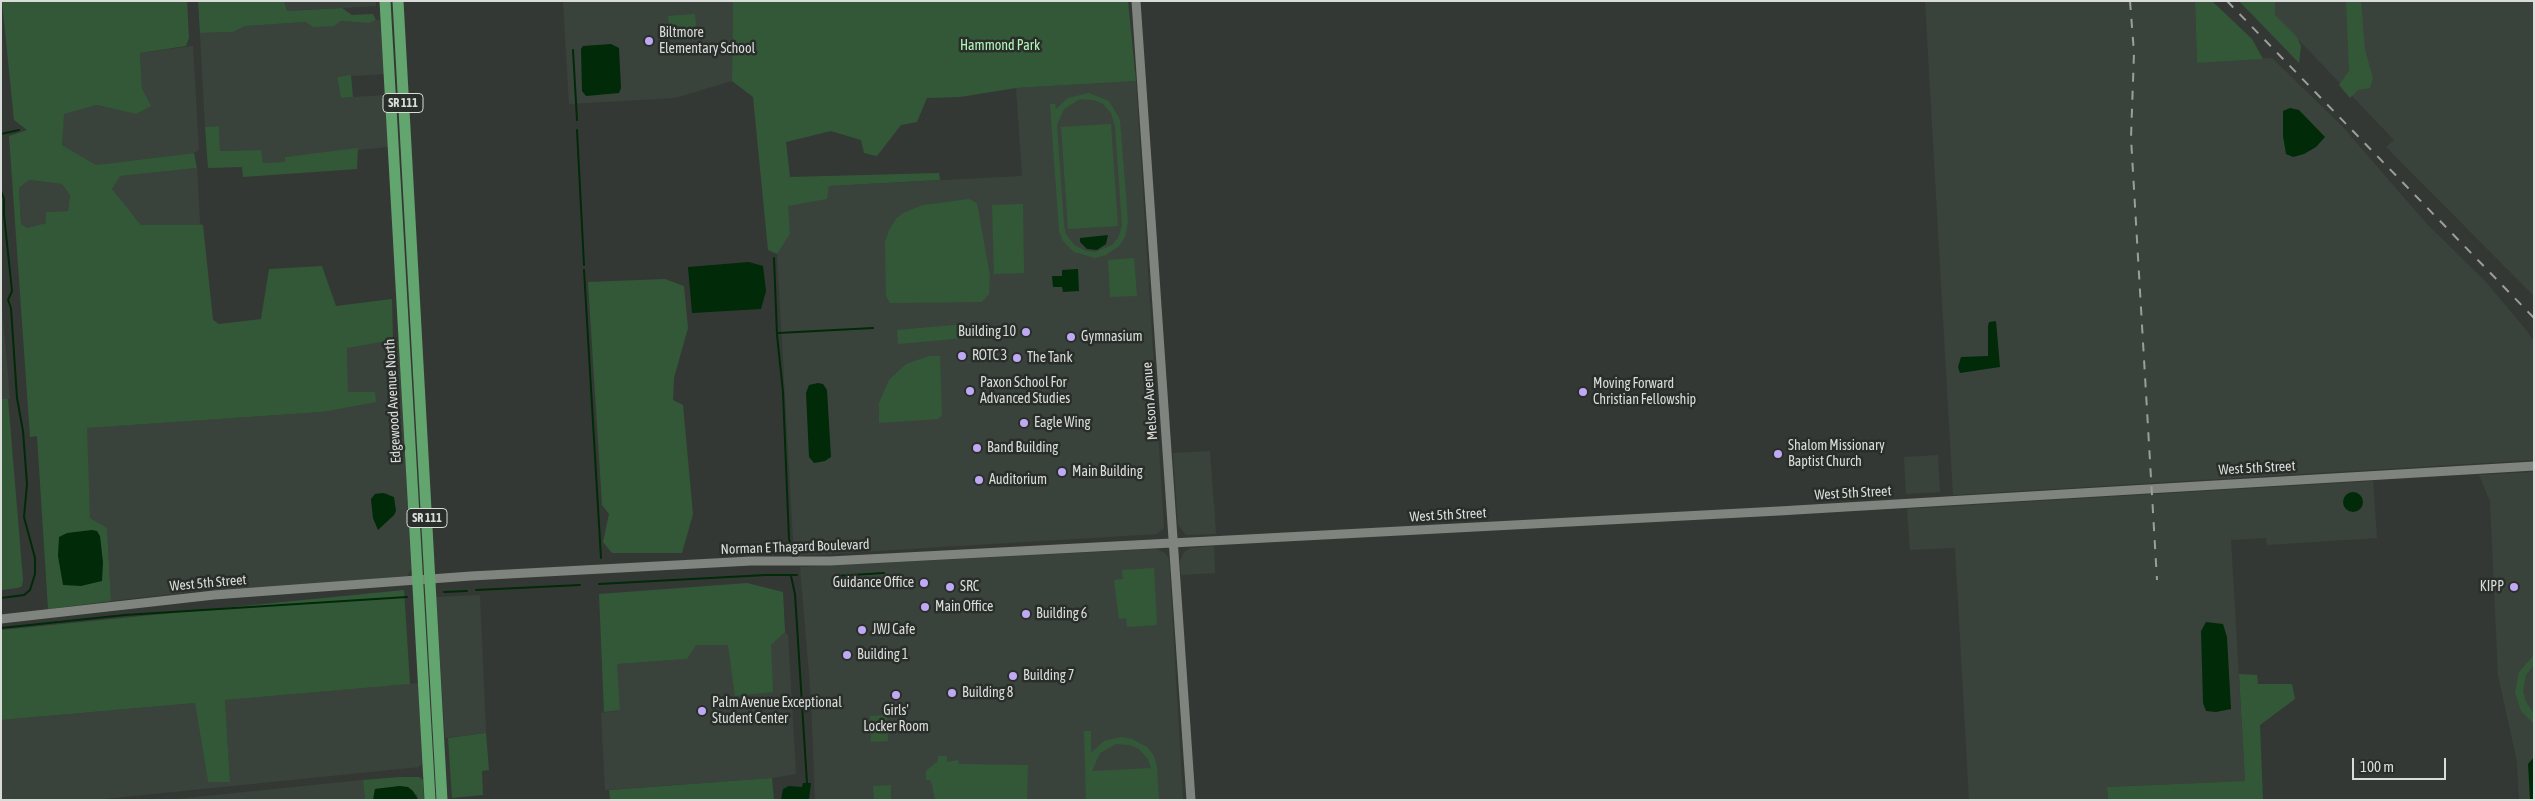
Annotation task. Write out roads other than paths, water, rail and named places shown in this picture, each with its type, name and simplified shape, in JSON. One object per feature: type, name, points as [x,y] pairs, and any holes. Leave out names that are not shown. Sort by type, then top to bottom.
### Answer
[{"type":"main road","name":"Edgewood Avenue North","points":[[385,1],[430,800]]},
{"type":"main road","name":"Edgewood Avenue North","points":[[398,1],[442,800]]},
{"type":"street","name":"Melson Avenue","points":[[1136,1],[1191,800]]},
{"type":"street","name":"West 5th Street","points":[[1173,543],[1894,505],[2534,466]]},
{"type":"street","name":"Norman E Thagard Boulevard","points":[[418,580],[742,561],[830,561],[1173,543]]},
{"type":"street","name":"West 5th Street","points":[[1,619],[214,595],[418,580]]},
{"type":"waterway","points":[[573,50],[577,120]]},
{"type":"waterway","points":[[1,134],[19,130]]},
{"type":"waterway","points":[[577,130],[584,265]]},
{"type":"waterway","points":[[1,191],[4,199],[12,291],[8,300],[11,308],[17,398],[23,431],[27,484],[24,517],[35,558],[35,574],[30,590],[24,595],[1,598]]},
{"type":"waterway","points":[[774,258],[777,335],[783,392],[789,539],[793,551]]},
{"type":"waterway","points":[[584,270],[601,558]]},
{"type":"waterway","points":[[778,333],[873,328]]},
{"type":"waterway","points":[[836,576],[884,573]]},
{"type":"waterway","points":[[599,584],[797,575]]},
{"type":"waterway","points":[[791,576],[795,594],[807,783]]},
{"type":"waterway","points":[[476,590],[580,585]]},
{"type":"waterway","points":[[444,592],[467,591]]},
{"type":"waterway","points":[[1,628],[125,615],[407,597]]},
{"type":"railway","points":[[2130,1],[2134,53],[2131,138],[2157,580]]},
{"type":"railway","points":[[2227,1],[2534,318]]},
{"type":"place","name":"Biltmore Elementary School","points":[[649,41]]},
{"type":"place","name":"Building 10","points":[[1026,332]]},
{"type":"place","name":"Gymnasium","points":[[1071,337]]},
{"type":"place","name":"ROTC 3","points":[[962,356]]},
{"type":"place","name":"The Tank","points":[[1017,358]]},
{"type":"place","name":"Paxon School For Advanced Studies","points":[[970,391]]},
{"type":"place","name":"Moving Forward Christian Fellowship","points":[[1583,392]]},
{"type":"place","name":"Eagle Wing","points":[[1024,423]]},
{"type":"place","name":"Band Building","points":[[977,448]]},
{"type":"place","name":"Shalom Missionary Baptist Church","points":[[1778,454]]},
{"type":"place","name":"Main Building","points":[[1062,472]]},
{"type":"place","name":"Auditorium","points":[[979,480]]},
{"type":"place","name":"Guidance Office","points":[[924,583]]},
{"type":"place","name":"SRC","points":[[950,587]]},
{"type":"place","name":"KIPP","points":[[2514,587]]},
{"type":"place","name":"Main Office","points":[[925,607]]},
{"type":"place","name":"Building 6","points":[[1026,614]]},
{"type":"place","name":"JWJ Cafe","points":[[862,630]]},
{"type":"place","name":"Building 1","points":[[847,655]]},
{"type":"place","name":"Building 7","points":[[1013,676]]},
{"type":"place","name":"Building 8","points":[[952,693]]},
{"type":"place","name":"Girls' Locker Room","points":[[896,695]]},
{"type":"place","name":"Palm Avenue Exceptional Student Center","points":[[702,711]]},
{"type":"park label","name":"Hammond Park","points":[[1000,46]]}]
